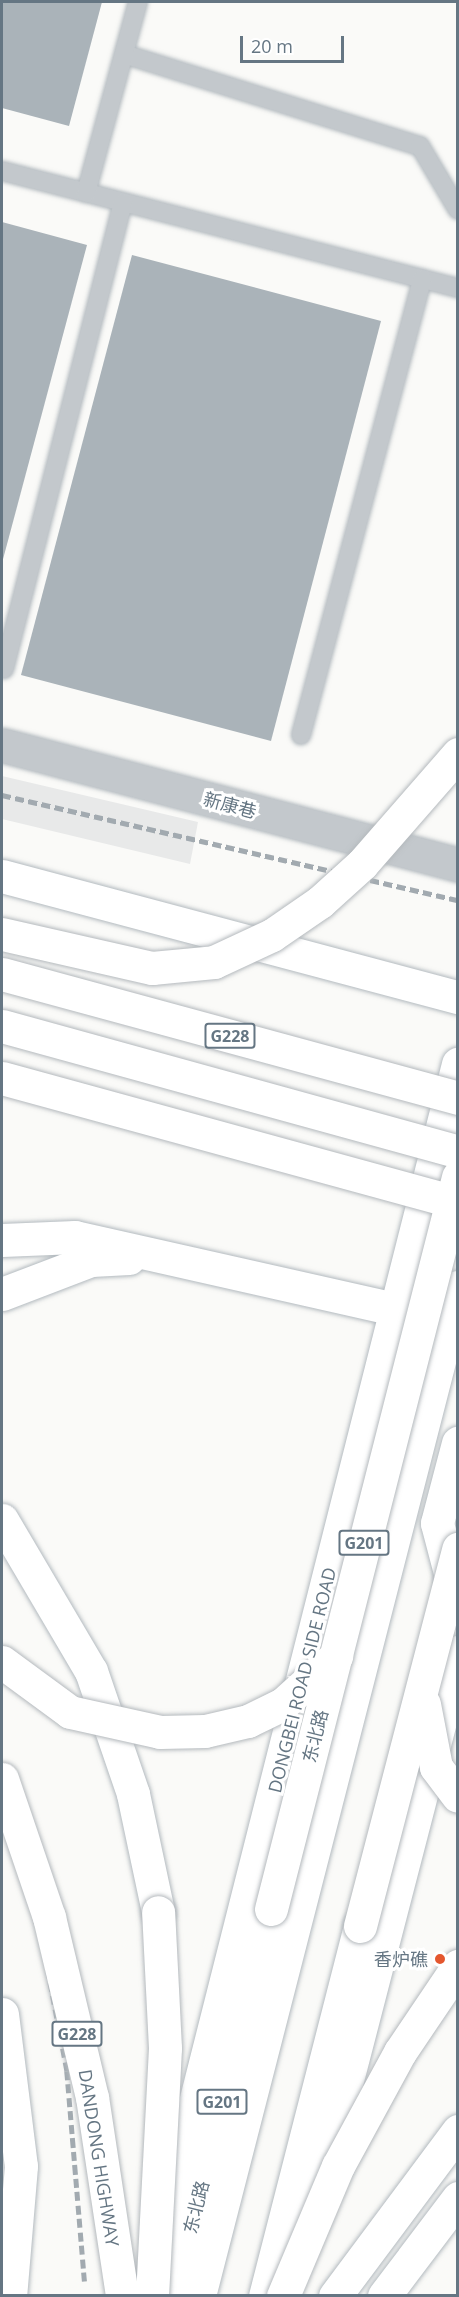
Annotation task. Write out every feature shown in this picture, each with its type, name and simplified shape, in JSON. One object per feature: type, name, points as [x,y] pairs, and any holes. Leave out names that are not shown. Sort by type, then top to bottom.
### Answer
[{"type":"main road","points":[[2,934],[152,968],[214,962],[272,935],[320,902],[362,864],[458,754]]},
{"type":"main road","points":[[2,876],[458,997]]},
{"type":"main road","name":"G228","points":[[2,974],[458,1098]]},
{"type":"main road","points":[[2,1026],[458,1152]]},
{"type":"main road","name":"DONGBEI ROAD SIDE ROAD","points":[[146,2295],[458,1064]]},
{"type":"main road","points":[[2,1077],[458,1203]]},
{"type":"main road","points":[[2,1094],[62,1094]]},
{"type":"main road","name":"东北路","points":[[173,2295],[458,1177]]},
{"type":"main road","points":[[2,1240],[75,1237],[172,1256],[453,1323]]},
{"type":"main road","points":[[2,1294],[91,1260],[172,1256]]},
{"type":"main road","name":"东北路","points":[[199,2295],[453,1323],[458,1287]]},
{"type":"main road","points":[[458,1443],[437,1523],[458,1601]]},
{"type":"main road","points":[[2,1520],[91,1671],[133,1794],[158,1912],[165,2048],[152,2295]]},
{"type":"main road","points":[[265,2295],[458,1549]]},
{"type":"main road","points":[[291,2295],[458,1652]]},
{"type":"main road","points":[[2,1662],[70,1712],[160,1732],[206,1731],[248,1721],[283,1704],[336,1656]]},
{"type":"main road","points":[[424,1681],[425,1729],[436,1767],[458,1796]]},
{"type":"main road","name":"DANDONG HIGHWAY","points":[[2,1779],[49,1917],[92,2097],[122,2295]]},
{"type":"main road","points":[[283,2295],[344,2156],[399,2052],[458,1966]]},
{"type":"main road","points":[[2,2014],[21,2166],[9,2278]]},
{"type":"main road","points":[[335,2295],[458,2131]]},
{"type":"main road","points":[[384,2295],[458,2198]]},
{"type":"street","name":"新康巷","points":[[2,745],[458,865]]},
{"type":"lane","points":[[86,193],[138,2]]},
{"type":"lane","points":[[124,54],[420,146],[458,210]]},
{"type":"lane","points":[[2,171],[458,288]]},
{"type":"lane","points":[[4,669],[123,203]]},
{"type":"lane","points":[[301,735],[422,279]]},
{"type":"shaded area","points":[[2,776],[198,822],[190,864],[2,819]]},
{"type":"building","points":[[2,2],[102,2],[69,126],[2,108]]},
{"type":"building","points":[[2,222],[87,245],[2,563]]},
{"type":"building","points":[[132,255],[381,321],[271,741],[21,675]]},
{"type":"railway","points":[[2,795],[458,900]]},
{"type":"railway","points":[[2,1773],[25,1850],[67,2071],[85,2285]]},
{"type":"place","name":"香炉礁","points":[[440,1959]]}]
